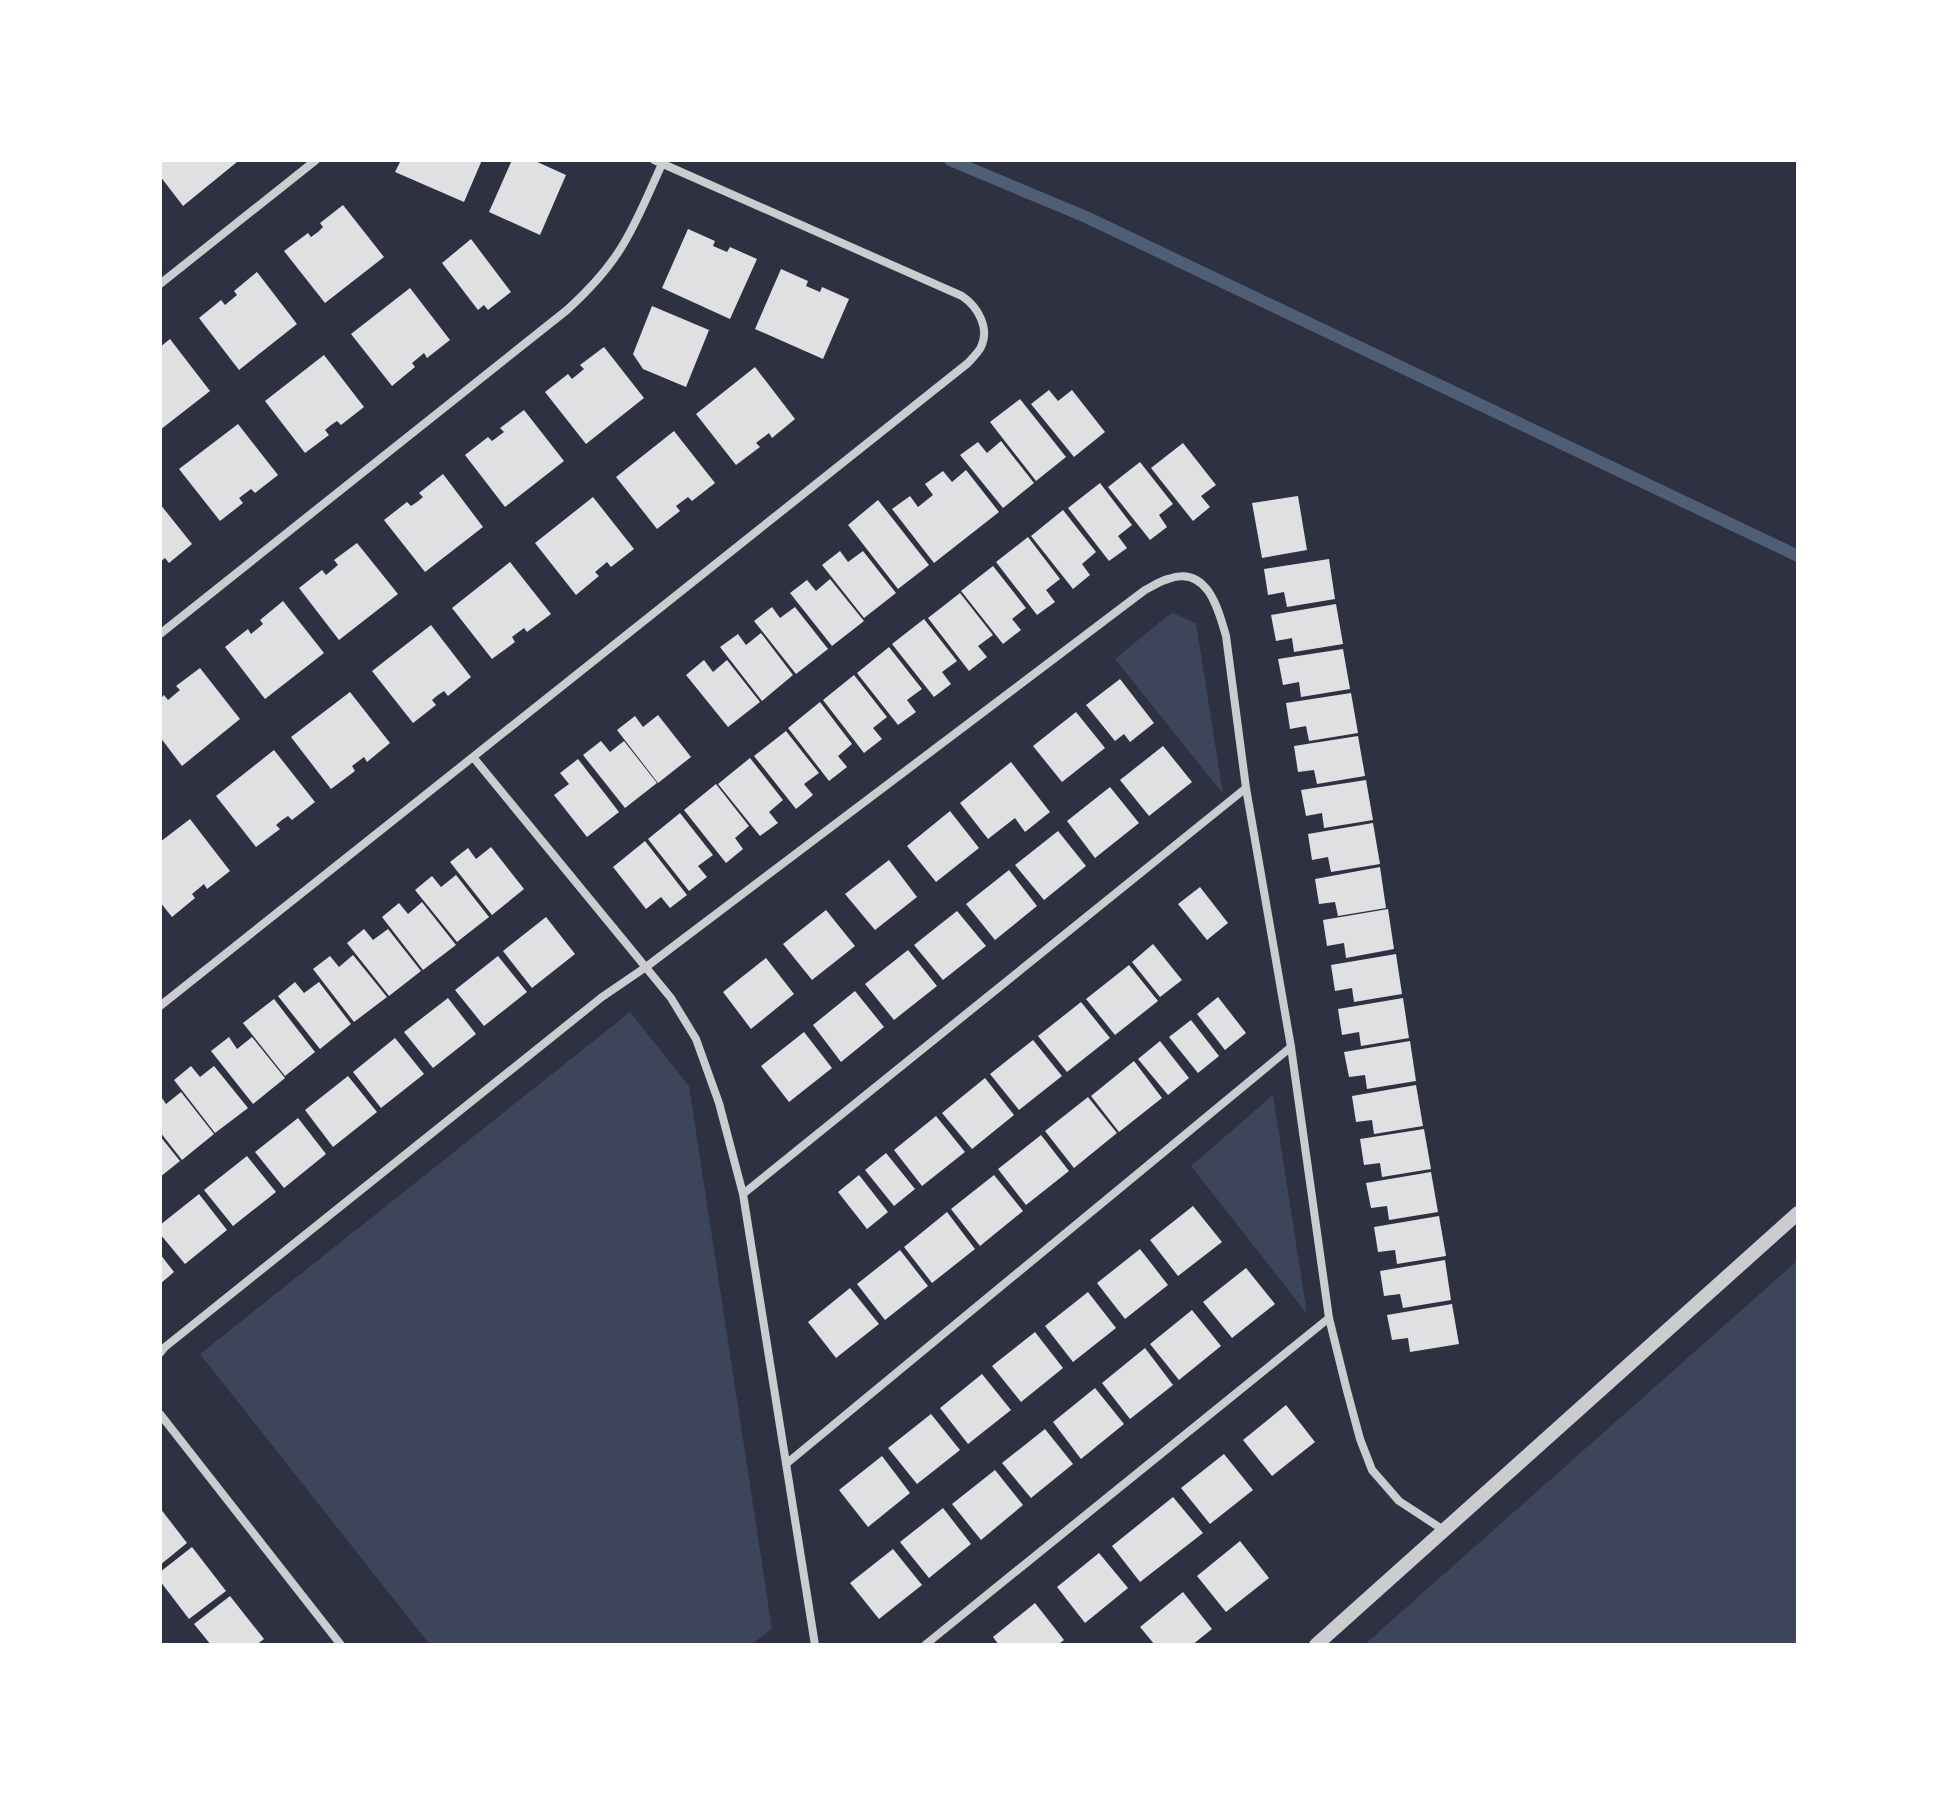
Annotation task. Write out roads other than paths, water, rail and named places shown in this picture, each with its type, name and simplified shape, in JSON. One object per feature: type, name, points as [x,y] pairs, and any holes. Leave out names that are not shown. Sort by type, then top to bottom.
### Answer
[{"type":"street","points":[[160,284],[316,160]]},
{"type":"street","points":[[160,634],[588,291],[625,242],[658,162],[951,290],[969,301],[981,317],[984,333],[981,348],[968,363],[160,1006]]},
{"type":"street","points":[[160,1353],[602,997],[1145,590],[1170,578],[1185,576],[1201,582],[1211,594],[1226,636],[1246,788],[1291,1047],[1329,1318],[1360,1439],[1372,1470],[1399,1501],[1445,1531]]},
{"type":"street","points":[[473,757],[671,998],[696,1039],[719,1103],[743,1194],[815,1645]]},
{"type":"street","points":[[743,1194],[1246,788]]},
{"type":"street","points":[[786,1464],[1291,1047]]},
{"type":"street","points":[[1316,1645],[1798,1213]]},
{"type":"street","points":[[925,1645],[1329,1318]]},
{"type":"street","points":[[160,1414],[341,1645]]},
{"type":"waterway","points":[[950,160],[1086,217],[1798,556]]}]
